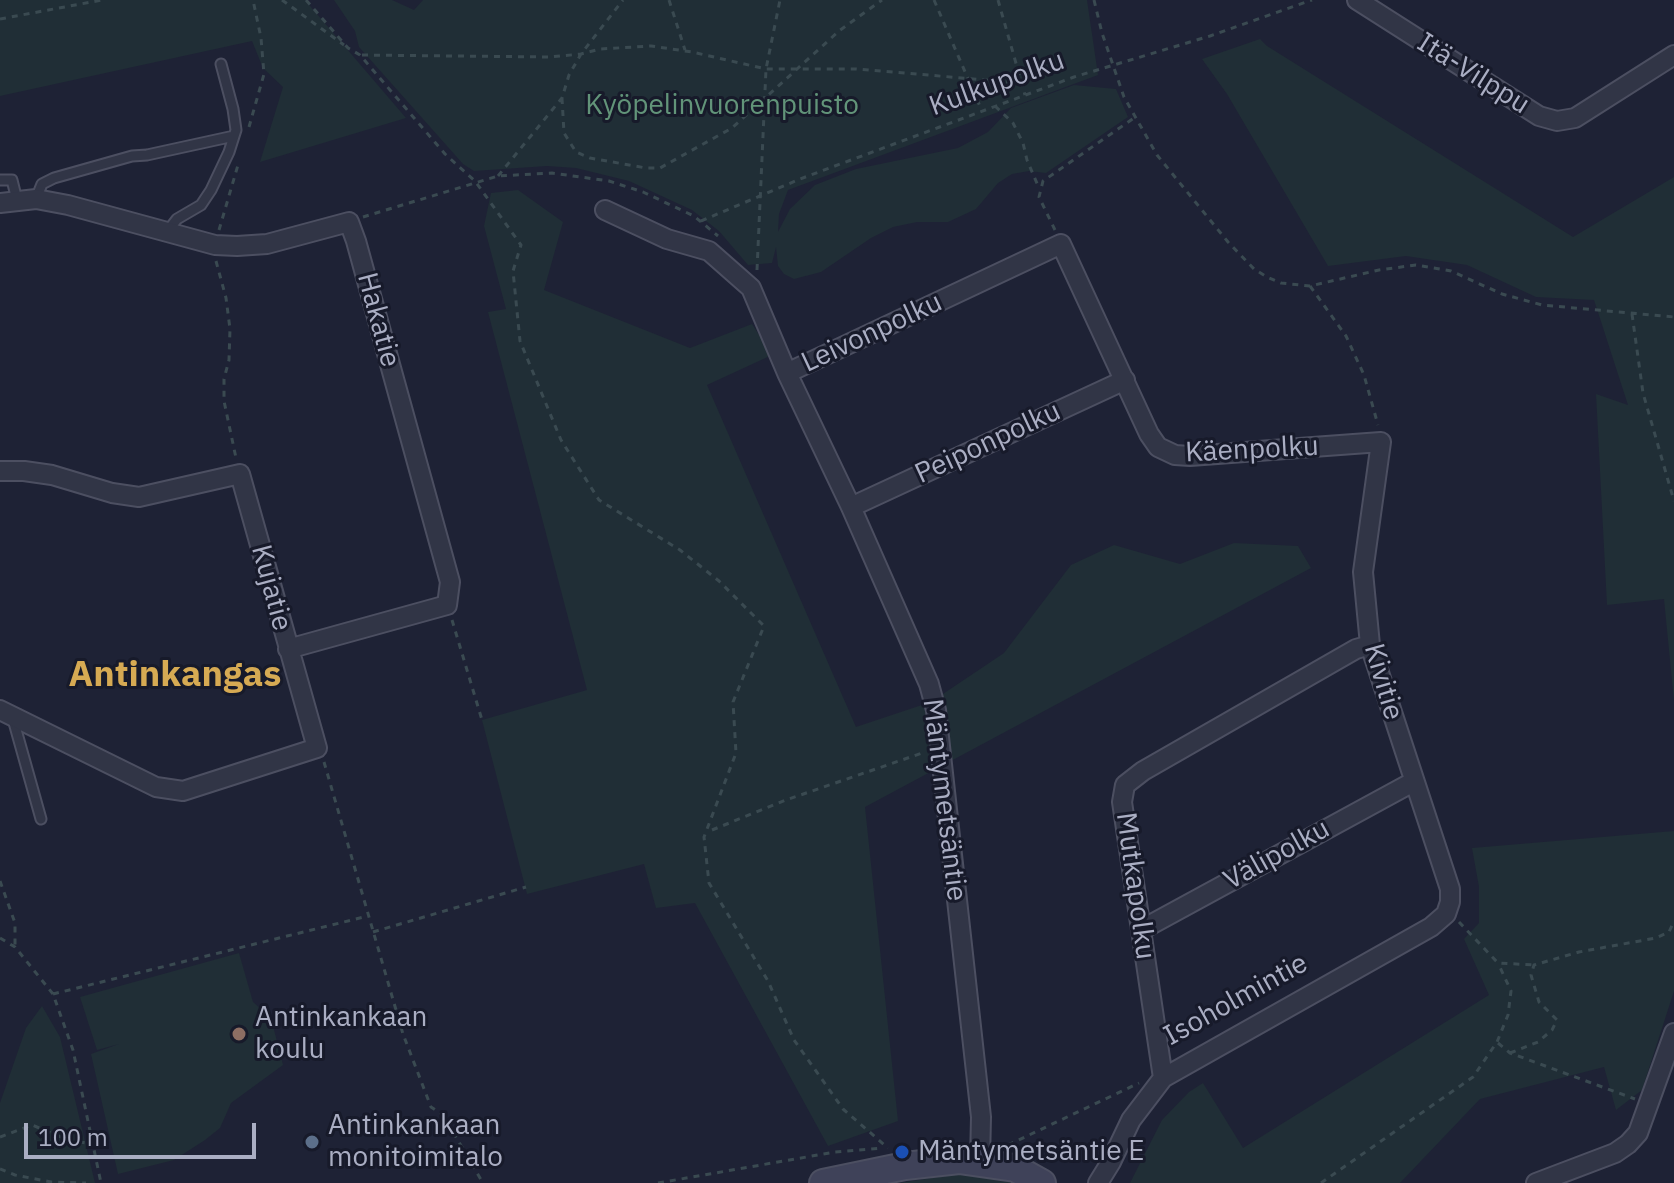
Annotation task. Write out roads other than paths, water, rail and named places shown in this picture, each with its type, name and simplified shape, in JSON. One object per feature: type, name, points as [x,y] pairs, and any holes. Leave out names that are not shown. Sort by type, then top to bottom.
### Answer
[{"type":"street","name":"Itä-Vilppu","points":[[1357,0],[1539,116],[1557,121],[1575,118],[1674,55]]},
{"type":"street","name":"Hakatie","points":[[17,201],[68,205],[215,245],[267,244],[349,222],[450,582],[447,605],[288,649]]},
{"type":"street","name":"Leivonpolku","points":[[605,210],[667,239],[709,251],[751,288],[787,373],[1061,244]]},
{"type":"street","name":"Käenpolku","points":[[1061,244],[1149,434],[1158,447],[1175,455],[1190,456],[1381,442]]},
{"type":"street","name":"Mäntymetsäntie","points":[[787,373],[851,507],[929,684],[936,710],[981,1117],[991,1155]]},
{"type":"street","name":"Peiponpolku","points":[[851,507],[1125,380]]},
{"type":"street","name":"Kivitie","points":[[1381,442],[1363,572],[1370,645],[1450,889],[1446,914]]},
{"type":"street","name":"Kujatie","points":[[0,471],[52,475],[112,493],[139,497],[240,474],[317,748],[183,791],[156,787],[6,713]]},
{"type":"street","name":"Mutkapolku","points":[[1163,1078],[1122,802],[1125,785],[1143,771],[1356,649],[1370,645]]},
{"type":"street","name":"Välipolku","points":[[1141,930],[1413,782]]},
{"type":"street","name":"Isoholmintie","points":[[1098,1183],[1131,1120],[1163,1078],[1431,927],[1446,914]]},
{"type":"street","points":[[1536,1183],[1615,1153],[1638,1133],[1674,1033]]},
{"type":"street","points":[[823,1183],[935,1161],[991,1155],[1042,1183]]},
{"type":"lane","points":[[167,232],[177,219],[201,205],[211,190],[234,136],[233,109],[221,64]]},
{"type":"lane","points":[[0,180],[12,180],[17,201],[54,178],[132,156],[234,136]]},
{"type":"lane","points":[[6,713],[41,819]]},
{"type":"place","name":"Antinkankaan koulu","points":[[239,1034]]},
{"type":"place","name":"Antinkankaan monitoimitalo","points":[[312,1142]]},
{"type":"place","name":"Mäntymetsäntie E","points":[[902,1152]]},
{"type":"district","name":"Antinkangas","points":[[175,676]]},
{"type":"park label","name":"Kyöpelinvuorenpuisto","points":[[722,106]]}]
